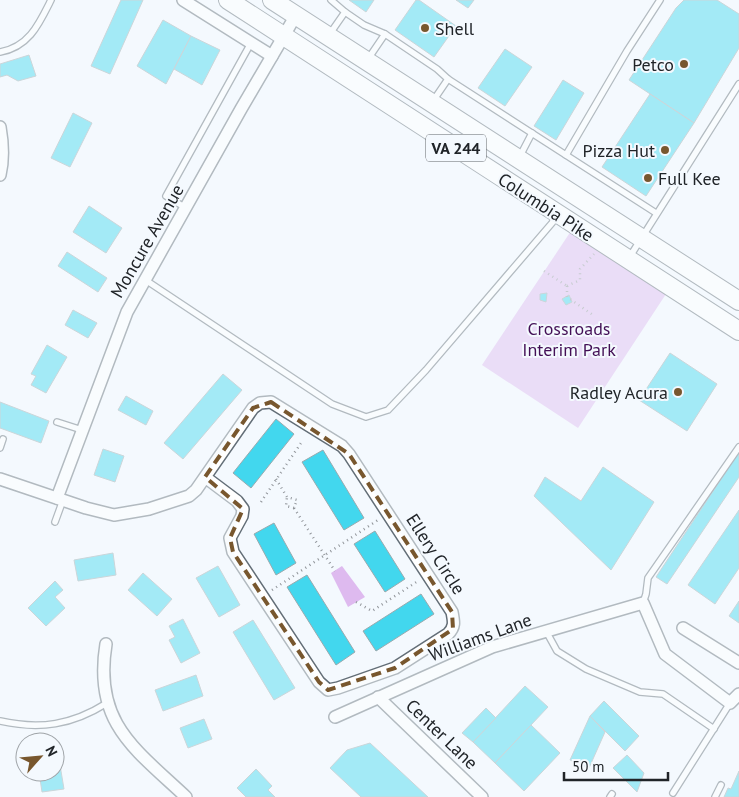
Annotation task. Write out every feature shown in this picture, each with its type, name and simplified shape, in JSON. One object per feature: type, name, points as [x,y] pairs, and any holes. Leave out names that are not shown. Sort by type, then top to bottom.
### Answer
[{"type":"main road","name":"Columbia Pike","points":[[228,0],[739,331]]},
{"type":"main road","name":"Columbia Pike","points":[[272,0],[739,301]]},
{"type":"street","points":[[183,0],[272,56]]},
{"type":"street","name":"Moncure Avenue","points":[[60,499],[82,430],[127,312],[144,279],[296,15]]},
{"type":"street","points":[[0,127],[3,143],[0,175]]},
{"type":"street","name":"Ellery Circle","points":[[0,480],[114,515],[149,509],[189,496],[196,490],[205,477],[253,408],[260,403],[271,402],[342,446],[350,454],[452,612],[453,629],[395,668],[328,690],[318,682],[232,552],[230,538],[242,516],[242,509],[237,501],[205,477]]},
{"type":"street","points":[[643,603],[665,654],[730,703],[739,694]]},
{"type":"street","name":"Williams Lane","points":[[335,717],[492,647],[643,603]]},
{"type":"street","points":[[683,628],[739,663]]},
{"type":"street","points":[[106,644],[103,663],[103,683],[107,703],[114,720],[124,737],[186,797]]},
{"type":"street","name":"Center Lane","points":[[378,697],[482,797]]},
{"type":"lane","points":[[0,52],[14,49],[25,41],[37,26],[51,0]]},
{"type":"lane","points":[[331,0],[345,12],[385,34],[438,69],[448,79],[656,213]]},
{"type":"lane","points":[[566,155],[627,51],[660,0]]},
{"type":"lane","points":[[328,36],[345,12]]},
{"type":"lane","points":[[366,61],[385,34]]},
{"type":"lane","points":[[186,208],[166,196],[250,43]]},
{"type":"lane","points":[[432,103],[448,79]]},
{"type":"lane","points":[[628,260],[739,84]]},
{"type":"lane","points":[[518,159],[532,133]]},
{"type":"lane","points":[[144,279],[332,404],[366,417],[388,410],[426,370],[552,223],[557,214]]},
{"type":"lane","points":[[57,422],[82,430]]},
{"type":"lane","points":[[0,448],[3,439]]},
{"type":"lane","points":[[643,603],[648,578],[739,447]]},
{"type":"lane","points":[[55,522],[60,499]]},
{"type":"lane","points":[[546,631],[558,651],[586,670],[640,692],[663,694],[714,729]]},
{"type":"lane","points":[[0,721],[20,726],[39,726],[61,722],[93,712],[107,703]]},
{"type":"lane","points":[[673,793],[730,703]]},
{"type":"lane","points":[[715,797],[721,785]]},
{"type":"path","points":[[567,286],[580,280],[580,269],[596,252]]},
{"type":"path","points":[[544,271],[567,286]]},
{"type":"path","points":[[567,286],[567,297],[593,315]]},
{"type":"path","points":[[261,502],[300,443]]},
{"type":"path","points":[[276,479],[287,497],[286,506],[294,508],[335,571]]},
{"type":"path","points":[[287,497],[297,500],[294,508]]},
{"type":"path","points":[[270,591],[379,519]]},
{"type":"path","points":[[356,602],[372,611],[419,580]]},
{"type":"highlighted area","points":[[271,402],[279,406],[349,454],[452,612],[453,629],[395,668],[328,690],[319,682],[233,552],[230,538],[243,509],[205,477],[253,408]]},
{"type":"green space","name":"Crossroads Interim Park","points":[[571,231],[666,294],[578,428],[482,365]]},
{"type":"green space","points":[[342,566],[365,597],[348,607],[331,573]]},
{"type":"building","points":[[121,0],[143,0],[110,74],[91,66]]},
{"type":"building","points":[[349,0],[374,0],[366,12]]},
{"type":"building","name":"Shell","points":[[416,0],[419,0],[456,26],[434,57],[395,30]]},
{"type":"building","points":[[456,0],[474,0],[468,8]]},
{"type":"building","name":"Petco","points":[[684,0],[717,0],[739,14],[739,48],[694,123],[629,80],[676,8]]},
{"type":"building","points":[[163,20],[191,36],[166,84],[137,66]]},
{"type":"building","points":[[191,36],[220,50],[202,85],[174,69]]},
{"type":"building","points":[[505,49],[532,67],[505,106],[478,88]]},
{"type":"building","points":[[29,55],[36,76],[18,81],[7,75],[0,77],[0,64]]},
{"type":"building","points":[[563,80],[584,93],[556,140],[534,126]]},
{"type":"building","points":[[650,94],[694,123],[646,196],[602,167]]},
{"type":"building","points":[[73,113],[92,123],[70,167],[51,158]]},
{"type":"building","points":[[89,206],[122,228],[106,253],[73,232]]},
{"type":"building","points":[[67,252],[107,278],[98,292],[58,266]]},
{"type":"building","points":[[547,293],[546,302],[540,300],[540,294]]},
{"type":"building","points":[[569,295],[572,302],[566,305],[562,299]]},
{"type":"building","points":[[73,310],[97,323],[88,338],[65,325]]},
{"type":"building","points":[[47,345],[67,357],[46,393],[31,385],[36,376],[31,374]]},
{"type":"building","name":"Radley Acura","points":[[670,353],[717,384],[687,431],[639,400]]},
{"type":"building","points":[[223,374],[242,390],[183,459],[164,443]]},
{"type":"building","points":[[126,396],[153,411],[146,425],[118,410]]},
{"type":"building","points":[[0,402],[49,421],[41,443],[0,428]]},
{"type":"building","points":[[276,419],[294,434],[251,488],[233,473]]},
{"type":"building","points":[[103,449],[124,456],[115,482],[94,475]]},
{"type":"building","points":[[323,450],[364,518],[344,530],[302,462]]},
{"type":"building","points":[[739,452],[739,477],[667,584],[656,577]]},
{"type":"building","points":[[603,467],[654,502],[611,570],[534,496],[545,477],[581,501]]},
{"type":"building","points":[[739,510],[739,568],[715,604],[688,585]]},
{"type":"building","points":[[274,523],[296,563],[276,575],[254,534]]},
{"type":"building","points":[[375,531],[405,579],[385,592],[354,544]]},
{"type":"building","points":[[113,553],[116,575],[78,581],[74,560]]},
{"type":"building","points":[[218,566],[240,605],[219,617],[196,578]]},
{"type":"building","points":[[143,573],[172,599],[157,616],[128,590]]},
{"type":"building","points":[[307,575],[355,652],[336,665],[287,587]]},
{"type":"building","points":[[55,581],[63,590],[55,597],[65,608],[46,626],[28,608]]},
{"type":"building","points":[[421,594],[434,614],[376,651],[363,631]]},
{"type":"building","points":[[739,601],[739,623],[729,616]]},
{"type":"building","points":[[183,619],[200,653],[181,663],[169,640],[175,637],[169,626]]},
{"type":"building","points":[[253,620],[295,688],[274,700],[233,632]]},
{"type":"building","points":[[196,675],[203,696],[163,711],[155,690]]},
{"type":"building","points":[[525,686],[548,707],[495,763],[473,742]]},
{"type":"building","points":[[604,701],[639,736],[625,751],[590,716]]},
{"type":"building","points":[[486,708],[496,718],[473,742],[462,733]]},
{"type":"building","points":[[590,716],[605,732],[589,768],[570,760]]},
{"type":"building","points":[[204,719],[212,739],[188,748],[180,728]]},
{"type":"building","points":[[531,725],[560,753],[524,791],[495,763]]},
{"type":"building","points":[[370,743],[428,797],[361,797],[330,768],[347,750]]},
{"type":"building","points":[[627,755],[644,773],[637,792],[613,768]]},
{"type":"building","points":[[256,769],[272,786],[268,790],[275,797],[246,797],[237,788]]},
{"type":"building","points":[[739,771],[739,797],[724,797],[728,788],[731,789]]},
{"type":"building","points":[[40,782],[63,782],[64,789],[42,792]]},
{"type":"place","name":"Shell","points":[[425,28]]},
{"type":"place","name":"Petco","points":[[684,64]]},
{"type":"place","name":"Pizza Hut","points":[[665,150]]},
{"type":"place","name":"Full Kee","points":[[648,178]]},
{"type":"place","name":"Radley Acura","points":[[678,392]]}]
